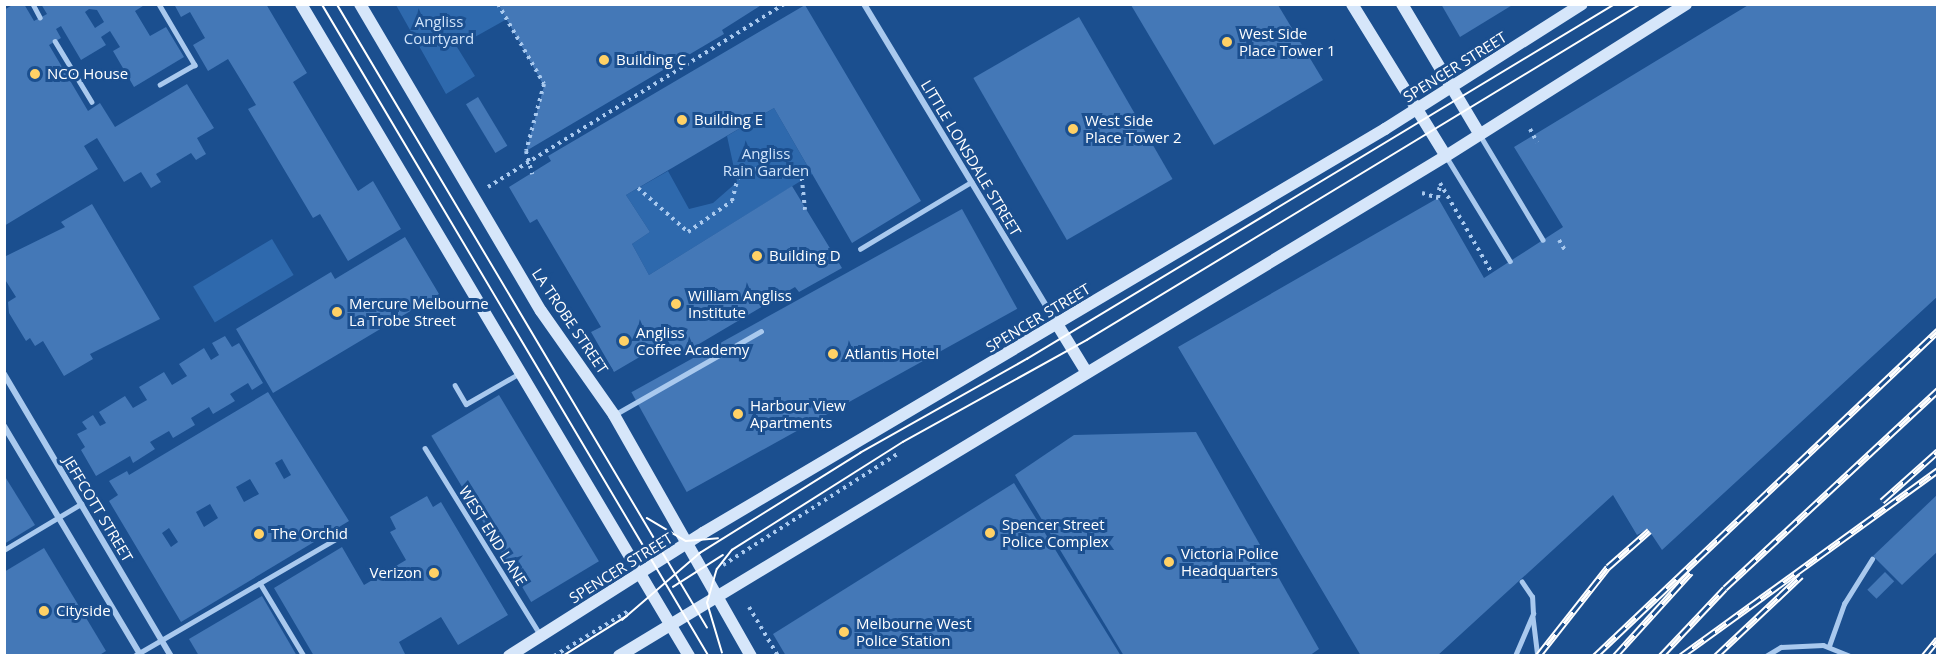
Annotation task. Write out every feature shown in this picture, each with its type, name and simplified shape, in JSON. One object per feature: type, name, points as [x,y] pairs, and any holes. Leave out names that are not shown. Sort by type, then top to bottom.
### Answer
[{"type":"main road","points":[[302,4],[643,572],[689,656]]},
{"type":"main road","name":"LA TROBE STREET","points":[[360,4],[541,310],[615,415],[751,656]]},
{"type":"main road","points":[[1352,4],[1446,156]]},
{"type":"main road","points":[[1402,4],[1480,135]]},
{"type":"main road","name":"SPENCER STREET","points":[[509,656],[688,544],[1417,109],[1582,4]]},
{"type":"main road","points":[[618,656],[1446,156],[1686,4]]},
{"type":"main road","points":[[1057,324],[1087,373]]},
{"type":"street","name":"LITTLE LONSDALE STREET","points":[[864,4],[1057,324]]},
{"type":"street","name":"JEFFCOTT STREET","points":[[4,374],[171,656]]},
{"type":"street","points":[[4,426],[138,654]]},
{"type":"lane","points":[[33,4],[40,17]]},
{"type":"lane","points":[[159,4],[195,65],[160,85]]},
{"type":"lane","points":[[55,41],[92,102]]},
{"type":"lane","points":[[1480,135],[1543,240]]},
{"type":"lane","points":[[1446,156],[1510,261]]},
{"type":"lane","points":[[860,249],[971,182]]},
{"type":"lane","points":[[615,415],[761,330]]},
{"type":"lane","points":[[455,385],[466,404],[523,371]]},
{"type":"lane","name":"WEST END LANE","points":[[425,448],[541,636]]},
{"type":"lane","points":[[4,550],[81,504]]},
{"type":"lane","points":[[138,654],[339,537]]},
{"type":"lane","points":[[1828,646],[1844,604],[1872,559]]},
{"type":"lane","points":[[260,582],[304,656]]},
{"type":"lane","points":[[1522,582],[1532,597],[1538,656]]},
{"type":"lane","points":[[1515,656],[1533,614]]},
{"type":"lane","points":[[1766,656],[1781,647],[1828,646],[1850,656]]},
{"type":"path","points":[[498,4],[544,84],[526,166],[532,174]]},
{"type":"path","points":[[475,195],[526,166],[784,4]]},
{"type":"path","points":[[1530,129],[1537,142]]},
{"type":"path","points":[[638,188],[688,232],[732,201],[740,169],[801,170],[805,210]]},
{"type":"path","points":[[1422,193],[1438,198],[1440,183],[1492,273]]},
{"type":"path","points":[[723,565],[899,453]]},
{"type":"path","points":[[749,607],[778,656]]},
{"type":"path","points":[[554,656],[630,610]]},
{"type":"green space","name":"Angliss Courtyard","points":[[396,5],[498,5],[507,19],[457,47],[475,76],[446,94]]},
{"type":"green space","name":"Angliss Rain Garden","points":[[774,108],[812,174],[649,275],[632,244],[650,232],[626,195],[668,171],[689,209],[713,203],[737,182],[727,136]]},
{"type":"green space","points":[[272,239],[294,275],[215,322],[193,286]]},
{"type":"building","points":[[14,4],[24,4],[34,21],[47,14],[41,4],[146,4],[135,11],[150,36],[166,27],[184,57],[134,87],[113,51],[120,47],[110,31],[101,37],[106,45],[81,60],[61,26],[56,29],[61,38],[49,45],[88,111],[100,103],[115,127],[187,84],[214,128],[197,138],[206,154],[196,160],[191,153],[156,174],[161,182],[151,188],[141,172],[124,182],[97,138],[84,146],[98,169],[4,226],[4,10]],"holes":[[[89,9],[97,10],[104,22],[95,28],[85,12]]]},
{"type":"building","points":[[174,4],[266,4],[307,73],[293,82],[358,191],[373,181],[401,229],[348,261],[320,214],[313,218],[248,109],[256,105],[228,59],[208,71],[193,45],[205,38],[190,12],[181,17]]},
{"type":"building","name":"Building C","points":[[498,4],[763,4],[722,30],[724,34],[526,151],[544,86]]},
{"type":"building","points":[[1441,4],[1514,4],[1460,37]]},
{"type":"building","points":[[1750,4],[1938,4],[1938,296],[1662,550],[1648,529],[1637,535],[1613,495],[1437,656],[1361,656],[1178,347],[1438,198],[1484,278],[1563,227],[1514,147]]},
{"type":"building","points":[[805,5],[921,201],[852,243],[774,108],[626,195],[650,232],[632,244],[649,275],[792,186],[842,268],[799,292],[795,287],[677,357],[664,334],[656,339],[660,345],[614,372],[591,332],[601,327],[537,219],[530,223],[509,187],[551,161],[548,156]]},
{"type":"building","name":"West Side Place Tower 1","points":[[1131,5],[1278,5],[1323,80],[1214,145]]},
{"type":"building","name":"West Side Place Tower 2","points":[[1079,17],[1172,179],[1067,240],[973,78]]},
{"type":"building","points":[[478,97],[507,146],[495,153],[466,104]]},
{"type":"building","points":[[92,204],[160,319],[90,354],[93,359],[64,376],[43,341],[35,346],[30,338],[26,341],[9,313],[8,302],[16,297],[4,278],[4,257],[65,227],[61,222]]},
{"type":"building","points":[[962,209],[1017,309],[687,492],[631,392]]},
{"type":"building","name":"Mercure Melbourne La Trobe Street","points":[[405,237],[439,294],[273,393],[236,329],[331,272],[335,279]]},
{"type":"building","points":[[225,336],[232,347],[239,343],[263,383],[252,390],[248,383],[230,394],[235,401],[213,414],[209,407],[191,418],[195,425],[173,438],[169,431],[150,442],[155,449],[133,463],[130,456],[96,476],[81,450],[85,447],[77,434],[87,429],[82,422],[93,415],[100,426],[106,423],[99,412],[125,396],[133,408],[147,400],[139,387],[164,372],[172,385],[187,376],[179,364],[204,348],[211,360],[219,355],[212,343]]},
{"type":"building","points":[[268,392],[349,521],[181,622],[109,501],[118,495],[109,481],[127,471],[129,475]],"holes":[[[282,459],[291,475],[284,479],[275,463]],[[250,479],[259,494],[244,502],[236,487]],[[210,504],[218,518],[204,527],[196,512]],[[169,528],[178,542],[171,547],[162,533]]]},
{"type":"building","points":[[499,395],[599,561],[531,602],[431,436]]},
{"type":"building","name":"Victoria Police Headquarters","points":[[1196,432],[1319,649],[1309,656],[1124,656],[1015,475],[1074,435]]},
{"type":"building","points":[[4,475],[35,525],[4,544]]},
{"type":"building","name":"Spencer Street Police Complex","points":[[1014,483],[1121,656],[786,656],[773,634]]},
{"type":"building","points":[[1938,494],[1938,551],[1902,585],[1873,556]]},
{"type":"building","name":"Verizon","points":[[427,496],[433,507],[441,502],[508,615],[458,645],[441,617],[399,642],[406,656],[314,656],[274,588],[342,547],[364,585],[406,560],[390,532],[396,529],[390,517]]},
{"type":"building","name":"Cityside","points":[[44,548],[106,651],[98,656],[4,656],[4,572]]},
{"type":"building","points":[[1885,572],[1894,581],[1877,599],[1867,590]]},
{"type":"building","points":[[262,596],[297,656],[199,656],[189,639]]},
{"type":"tram line","points":[[322,4],[709,656]]},
{"type":"tram line","points":[[337,4],[707,627]]},
{"type":"tram line","points":[[622,620],[700,553],[860,453],[1027,359],[1615,4]]},
{"type":"tram line","points":[[722,653],[707,603],[717,569],[732,550],[903,442],[1087,340],[1641,4]]},
{"type":"tram line","points":[[647,518],[686,541],[718,538]]},
{"type":"tram line","points":[[673,587],[723,555]]},
{"type":"tram line","points":[[563,656],[627,616]]},
{"type":"railway","points":[[1595,656],[1938,331]]},
{"type":"railway","points":[[1661,656],[1725,588],[1938,390]]},
{"type":"railway","points":[[1882,501],[1938,451]]},
{"type":"railway","points":[[1681,656],[1938,470]]},
{"type":"railway","points":[[1538,656],[1608,567],[1649,531]]},
{"type":"railway","points":[[1615,656],[1691,572]]},
{"type":"railway","points":[[1716,656],[1801,576]]},
{"type":"railway","points":[[1924,656],[1938,639]]},
{"type":"place","name":"West Side Place Tower 1","points":[[1227,42]]},
{"type":"place","name":"Building C","points":[[604,60]]},
{"type":"place","name":"NCO House","points":[[35,74]]},
{"type":"place","name":"Building E","points":[[682,120]]},
{"type":"place","name":"West Side Place Tower 2","points":[[1073,129]]},
{"type":"place","name":"Building D","points":[[757,256]]},
{"type":"place","name":"William Angliss Institute","points":[[676,304]]},
{"type":"place","name":"Mercure Melbourne La Trobe Street","points":[[337,312]]},
{"type":"place","name":"Angliss Coffee Academy","points":[[624,341]]},
{"type":"place","name":"Atlantis Hotel","points":[[833,354]]},
{"type":"place","name":"Harbour View Apartments","points":[[738,414]]},
{"type":"place","name":"Spencer Street Police Complex","points":[[990,533]]},
{"type":"place","name":"The Orchid","points":[[259,534]]},
{"type":"place","name":"Victoria Police Headquarters","points":[[1169,562]]},
{"type":"place","name":"Verizon","points":[[434,573]]},
{"type":"place","name":"Cityside","points":[[44,611]]},
{"type":"place","name":"Melbourne West Police Station","points":[[844,632]]}]
